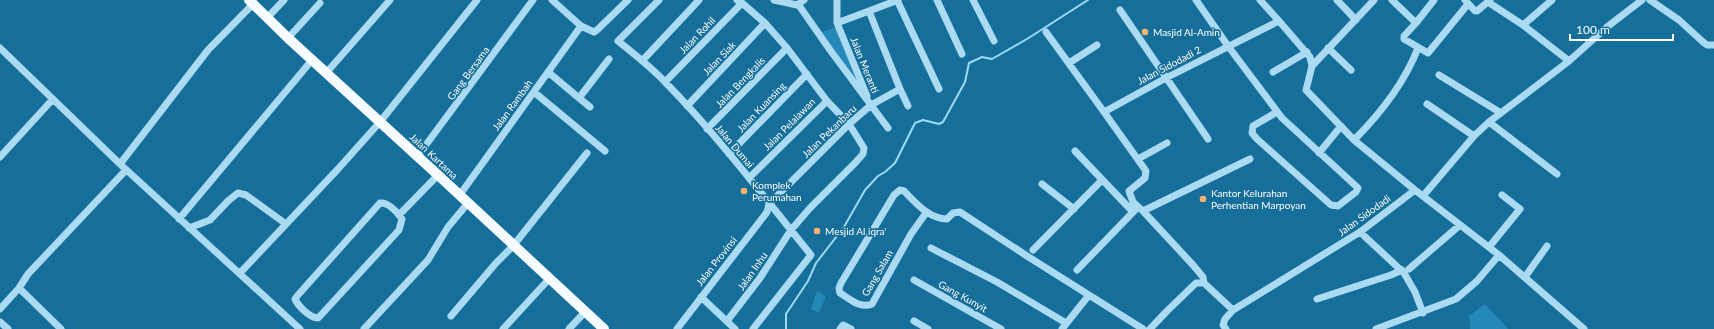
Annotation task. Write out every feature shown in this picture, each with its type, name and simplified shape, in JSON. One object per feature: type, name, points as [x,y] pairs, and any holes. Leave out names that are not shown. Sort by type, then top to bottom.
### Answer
[{"type":"main road","name":"Jalan Kartama","points":[[251,2],[549,280],[604,329]]},
{"type":"street","points":[[267,18],[284,0]]},
{"type":"street","points":[[327,72],[390,0]]},
{"type":"street","points":[[240,273],[380,122],[477,0]]},
{"type":"street","name":"Gang Bersama","points":[[418,157],[533,0]]},
{"type":"street","points":[[552,0],[581,26],[591,31],[597,30],[626,2]]},
{"type":"street","name":"Jalan Dumai","points":[[659,0],[618,41],[666,82],[729,154],[811,255],[753,329]]},
{"type":"street","points":[[642,61],[698,0]]},
{"type":"street","points":[[774,0],[786,4],[801,2]]},
{"type":"street","name":"Jalan Meranti","points":[[837,0],[837,23],[871,105],[900,89]]},
{"type":"street","points":[[837,23],[897,0],[939,89]]},
{"type":"street","points":[[937,0],[962,54]]},
{"type":"street","points":[[973,0],[994,42]]},
{"type":"street","points":[[1196,0],[1277,112],[1358,188],[1356,192],[1338,206],[1331,205],[1252,134],[1253,126],[1277,112]]},
{"type":"street","points":[[1260,0],[1310,57],[1312,66],[1306,90],[1354,140],[1414,190],[1499,255],[1584,329]]},
{"type":"street","points":[[1337,0],[1356,20]]},
{"type":"street","points":[[1312,66],[1374,0]]},
{"type":"street","points":[[1392,0],[1416,22]]},
{"type":"street","points":[[1434,0],[1404,36],[1404,39],[1426,52],[1430,52],[1467,2],[1478,11],[1489,1],[1569,61]]},
{"type":"street","points":[[1523,25],[1552,0]]},
{"type":"street","points":[[1423,196],[1474,136],[1489,122],[1569,61],[1607,27],[1642,0]]},
{"type":"street","points":[[1650,0],[1679,20],[1703,42],[1714,45]]},
{"type":"street","points":[[288,38],[320,1]]},
{"type":"street","points":[[740,1],[765,23],[787,48],[827,101],[848,124],[864,148],[863,154],[810,208],[791,230]]},
{"type":"street","name":"Jalan Rohil","points":[[666,82],[740,1]]},
{"type":"street","points":[[120,164],[208,50],[251,2]]},
{"type":"street","name":"Jalan Pekanbaru","points":[[770,204],[848,124],[871,105],[830,50],[801,2]]},
{"type":"street","points":[[1120,10],[1208,139]]},
{"type":"street","points":[[869,11],[908,106]]},
{"type":"street","name":"Jalan Sidodadi 2","points":[[1104,112],[1166,78],[1279,21]]},
{"type":"street","name":"Jalan Siak","points":[[687,106],[765,23]]},
{"type":"street","name":"Jalan Rambah","points":[[459,196],[581,26]]},
{"type":"street","points":[[1046,32],[1146,171],[1147,175],[1129,191],[1138,210]]},
{"type":"street","points":[[1069,63],[1097,45]]},
{"type":"street","points":[[0,48],[126,170],[300,329]]},
{"type":"street","name":"Jalan Bengkalis","points":[[707,129],[787,48]]},
{"type":"street","points":[[1328,48],[1351,70]]},
{"type":"street","points":[[1354,140],[1374,120],[1391,98],[1411,66],[1418,48]]},
{"type":"street","points":[[1273,72],[1307,52]]},
{"type":"street","points":[[179,219],[312,60]]},
{"type":"street","points":[[578,98],[609,60]]},
{"type":"street","points":[[548,72],[590,107]]},
{"type":"street","name":"Jalan Kuansing","points":[[729,154],[807,74]]},
{"type":"street","points":[[1439,75],[1500,113]]},
{"type":"street","points":[[534,92],[604,151]]},
{"type":"street","points":[[0,157],[53,99]]},
{"type":"street","name":"Jalan Pelalawan","points":[[749,178],[827,101]]},
{"type":"street","points":[[1428,104],[1474,136]]},
{"type":"street","points":[[871,105],[888,128]]},
{"type":"street","points":[[1489,122],[1557,174]]},
{"type":"street","points":[[1319,153],[1341,126]]},
{"type":"street","points":[[1138,159],[1167,143]]},
{"type":"street","points":[[1075,151],[1102,180],[1138,210],[1193,265],[1203,277],[1204,283]]},
{"type":"street","points":[[451,316],[496,263],[513,246],[587,154]]},
{"type":"street","points":[[1077,270],[1138,210],[1250,159]]},
{"type":"street","points":[[0,309],[19,288],[28,274],[126,170]]},
{"type":"street","points":[[399,215],[438,175]]},
{"type":"street","points":[[1033,250],[1102,180]]},
{"type":"street","points":[[1042,184],[1074,209]]},
{"type":"street","name":"Gang Salam","points":[[926,213],[911,234],[872,304],[862,306],[840,293],[838,288],[894,195],[900,190],[926,213],[942,219],[947,219],[953,213],[960,212],[1089,295]]},
{"type":"street","name":"Jalan Sidodadi","points":[[1233,310],[1360,232],[1414,190]]},
{"type":"street","points":[[189,228],[210,220],[238,193],[246,196],[286,224]]},
{"type":"street","points":[[1489,247],[1520,209],[1502,195]]},
{"type":"street","points":[[380,203],[384,203],[389,206],[399,215],[402,219],[399,230],[322,315],[318,318],[314,318],[297,303],[295,299],[298,295],[380,203]]},
{"type":"street","points":[[364,329],[428,260],[448,227],[468,203]]},
{"type":"street","name":"Jalan Provinsi","points":[[677,329],[767,212],[770,204]]},
{"type":"street","points":[[1317,299],[1405,270],[1460,225]]},
{"type":"street","name":"Jalan Inhu","points":[[727,321],[760,278],[791,230]]},
{"type":"street","points":[[1360,232],[1405,270],[1423,313]]},
{"type":"street","points":[[1524,277],[1547,246]]},
{"type":"street","points":[[931,248],[997,282],[1064,326],[1089,295],[1143,329]]},
{"type":"street","points":[[1376,329],[1423,313],[1456,299],[1476,282],[1499,255]]},
{"type":"street","points":[[503,329],[549,280]]},
{"type":"street","name":"Gang Kunyit","points":[[914,280],[1001,329]]},
{"type":"street","points":[[1150,329],[1194,284],[1199,282],[1204,283],[1233,310],[1225,319],[1222,328]]},
{"type":"street","points":[[19,288],[61,329]]},
{"type":"street","points":[[701,297],[735,329]]},
{"type":"street","points":[[569,329],[585,312]]},
{"type":"street","points":[[914,321],[928,329]]},
{"type":"street","points":[[0,322],[8,329]]},
{"type":"street","points":[[840,329],[843,325],[851,329]]},
{"type":"shaded area","points":[[835,27],[864,94],[820,33]]},
{"type":"shaded area","points":[[817,291],[826,296],[819,313],[811,309]]},
{"type":"shaded area","points":[[1485,304],[1508,329],[1470,329],[1469,316]]},
{"type":"waterway","points":[[786,329],[786,314],[808,281],[816,263],[844,227],[865,190],[878,176],[895,163],[915,123],[923,120],[939,124],[943,122],[965,82],[969,63],[982,57],[992,59],[1027,39],[1088,0]]},
{"type":"place","name":"Masjid Al-Amin","points":[[1145,32]]},
{"type":"place","name":"Komplek Perumahan","points":[[744,191]]},
{"type":"place","name":"Kantor Kelurahan Perhentian Marpoyan","points":[[1203,199]]},
{"type":"place","name":"Mesjid Al iqra'","points":[[817,231]]}]
